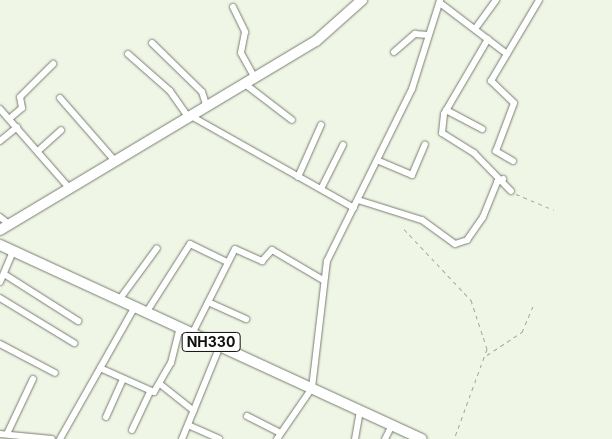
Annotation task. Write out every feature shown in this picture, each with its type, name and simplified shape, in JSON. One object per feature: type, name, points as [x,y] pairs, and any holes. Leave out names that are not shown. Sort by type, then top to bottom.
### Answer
[{"type":"main road","points":[[4,227],[333,30],[362,0]]},
{"type":"main road","name":"NH330","points":[[0,245],[422,439]]},
{"type":"street","points":[[475,29],[496,0]]},
{"type":"street","points":[[513,161],[496,151],[514,103],[491,83],[539,0]]},
{"type":"street","points":[[247,416],[279,436],[312,388],[323,280],[327,261],[379,161],[412,88],[440,1],[507,54]]},
{"type":"street","points":[[233,7],[245,32],[241,53],[255,78]]},
{"type":"street","points":[[394,52],[415,34],[428,35]]},
{"type":"street","points":[[488,39],[446,110],[442,133],[474,153],[512,191]]},
{"type":"street","points":[[152,43],[202,92],[207,107]]},
{"type":"street","points":[[128,54],[170,91],[190,117],[298,177],[322,188],[354,208]]},
{"type":"street","points":[[9,119],[22,108],[20,97],[53,64]]},
{"type":"street","points":[[245,84],[292,120]]},
{"type":"street","points":[[60,98],[115,161]]},
{"type":"street","points":[[0,109],[70,189]]},
{"type":"street","points":[[446,110],[482,129]]},
{"type":"street","points":[[298,177],[321,125]]},
{"type":"street","points":[[0,141],[17,127]]},
{"type":"street","points":[[38,151],[61,130]]},
{"type":"street","points":[[322,188],[343,145]]},
{"type":"street","points":[[379,161],[412,175],[425,145]]},
{"type":"street","points":[[358,200],[422,220],[455,244],[467,240],[484,217],[497,182],[503,180]]},
{"type":"street","points":[[0,217],[4,227]]},
{"type":"street","points":[[146,313],[190,244],[226,262]]},
{"type":"street","points":[[119,300],[157,248]]},
{"type":"street","points":[[192,334],[226,262],[235,249],[262,261],[270,250],[323,280]]},
{"type":"street","points":[[0,282],[13,251]]},
{"type":"street","points":[[4,274],[78,321]]},
{"type":"street","points":[[0,298],[74,344]]},
{"type":"street","points":[[208,302],[246,319]]},
{"type":"street","points":[[60,439],[134,308]]},
{"type":"street","points":[[132,430],[150,392],[160,384],[180,328]]},
{"type":"street","points":[[0,344],[55,373]]},
{"type":"street","points":[[182,439],[220,346]]},
{"type":"street","points":[[100,368],[150,392]]},
{"type":"street","points":[[33,379],[3,434],[52,439]]},
{"type":"street","points":[[106,417],[123,379]]},
{"type":"street","points":[[160,384],[194,411]]},
{"type":"street","points":[[355,439],[360,410]]},
{"type":"street","points":[[188,425],[219,439]]},
{"type":"street","points":[[384,439],[392,425]]},
{"type":"path","points":[[512,191],[554,210]]},
{"type":"path","points":[[404,229],[471,300],[487,355]]},
{"type":"path","points":[[454,439],[487,355],[522,332],[534,304]]}]
